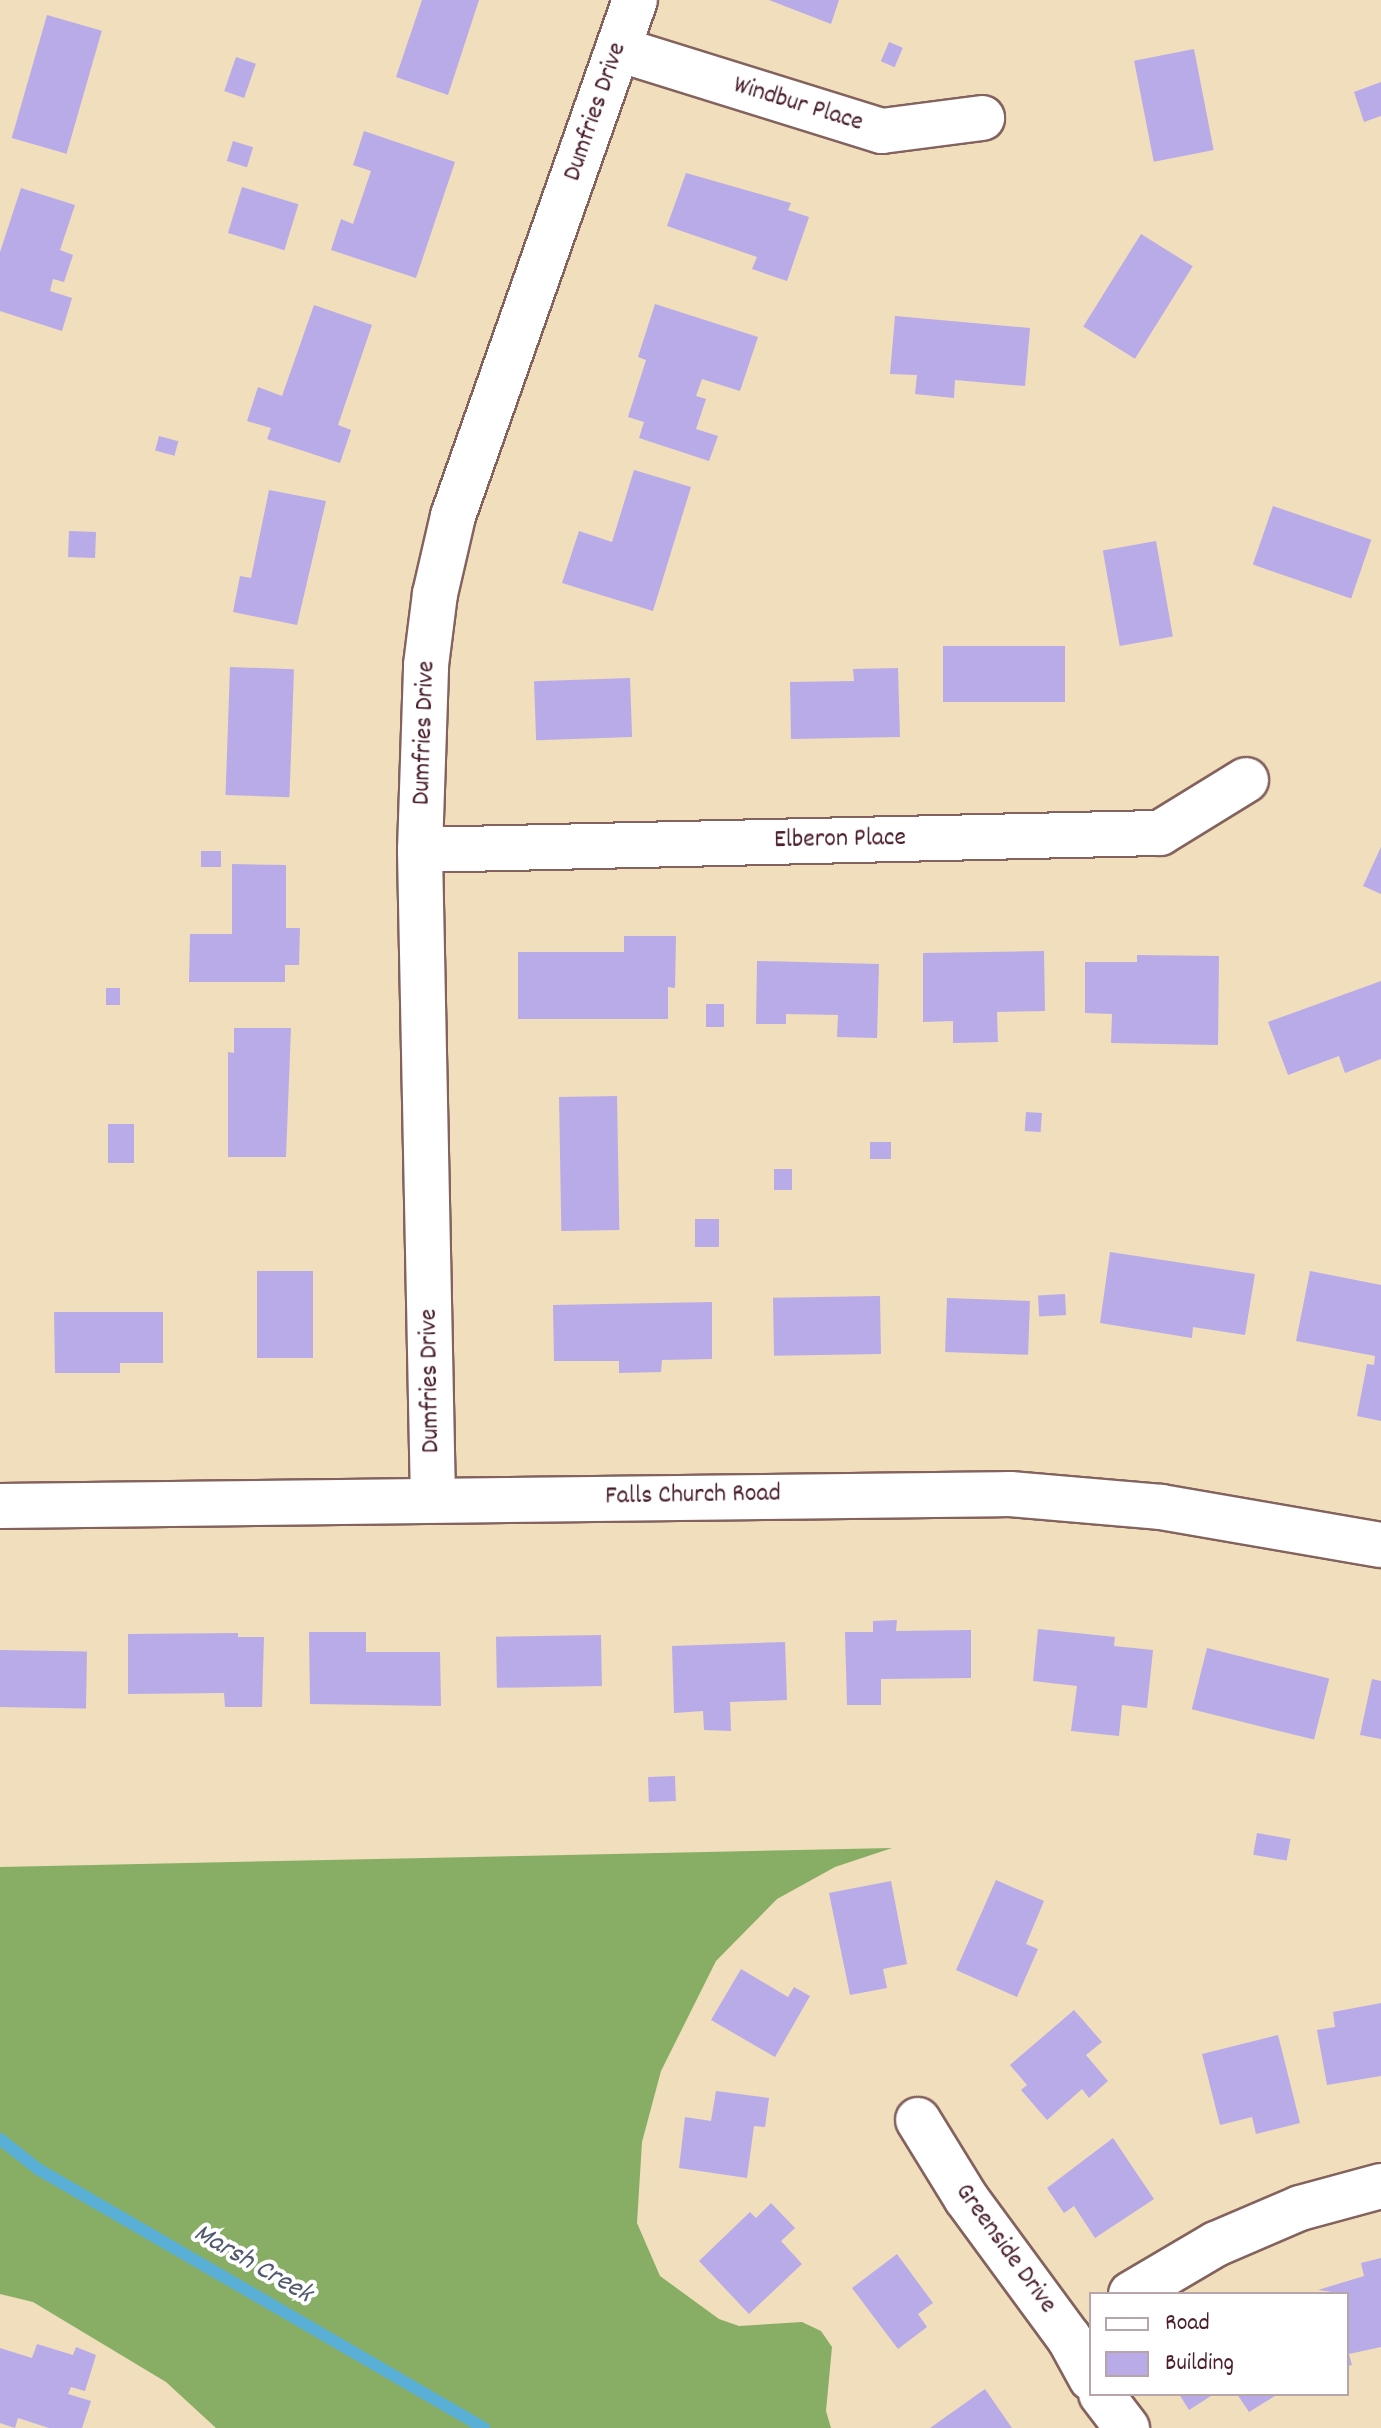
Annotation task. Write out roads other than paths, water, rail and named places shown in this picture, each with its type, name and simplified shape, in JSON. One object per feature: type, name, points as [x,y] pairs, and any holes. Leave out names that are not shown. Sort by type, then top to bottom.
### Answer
[{"type":"street","name":"Dumfries Drive","points":[[433,1500],[420,850],[426,665],[453,516],[635,0]]},
{"type":"street","name":"Windbur Place","points":[[618,49],[882,131],[982,118]]},
{"type":"street","name":"Elberon Place","points":[[420,850],[1160,833],[1246,780]]},
{"type":"street","name":"Falls Church Road","points":[[0,1506],[855,1493],[1086,1496],[1381,1545]]},
{"type":"street","name":"Greenside Drive","points":[[918,2120],[966,2198],[1080,2330],[1089,2369]]},
{"type":"street","points":[[1134,2292],[1216,2244],[1300,2208],[1381,2186]]},
{"type":"street","points":[[1103,2396],[1127,2428]]},
{"type":"waterway","name":"Marsh Creek","points":[[0,2139],[38,2169],[484,2428]]}]
